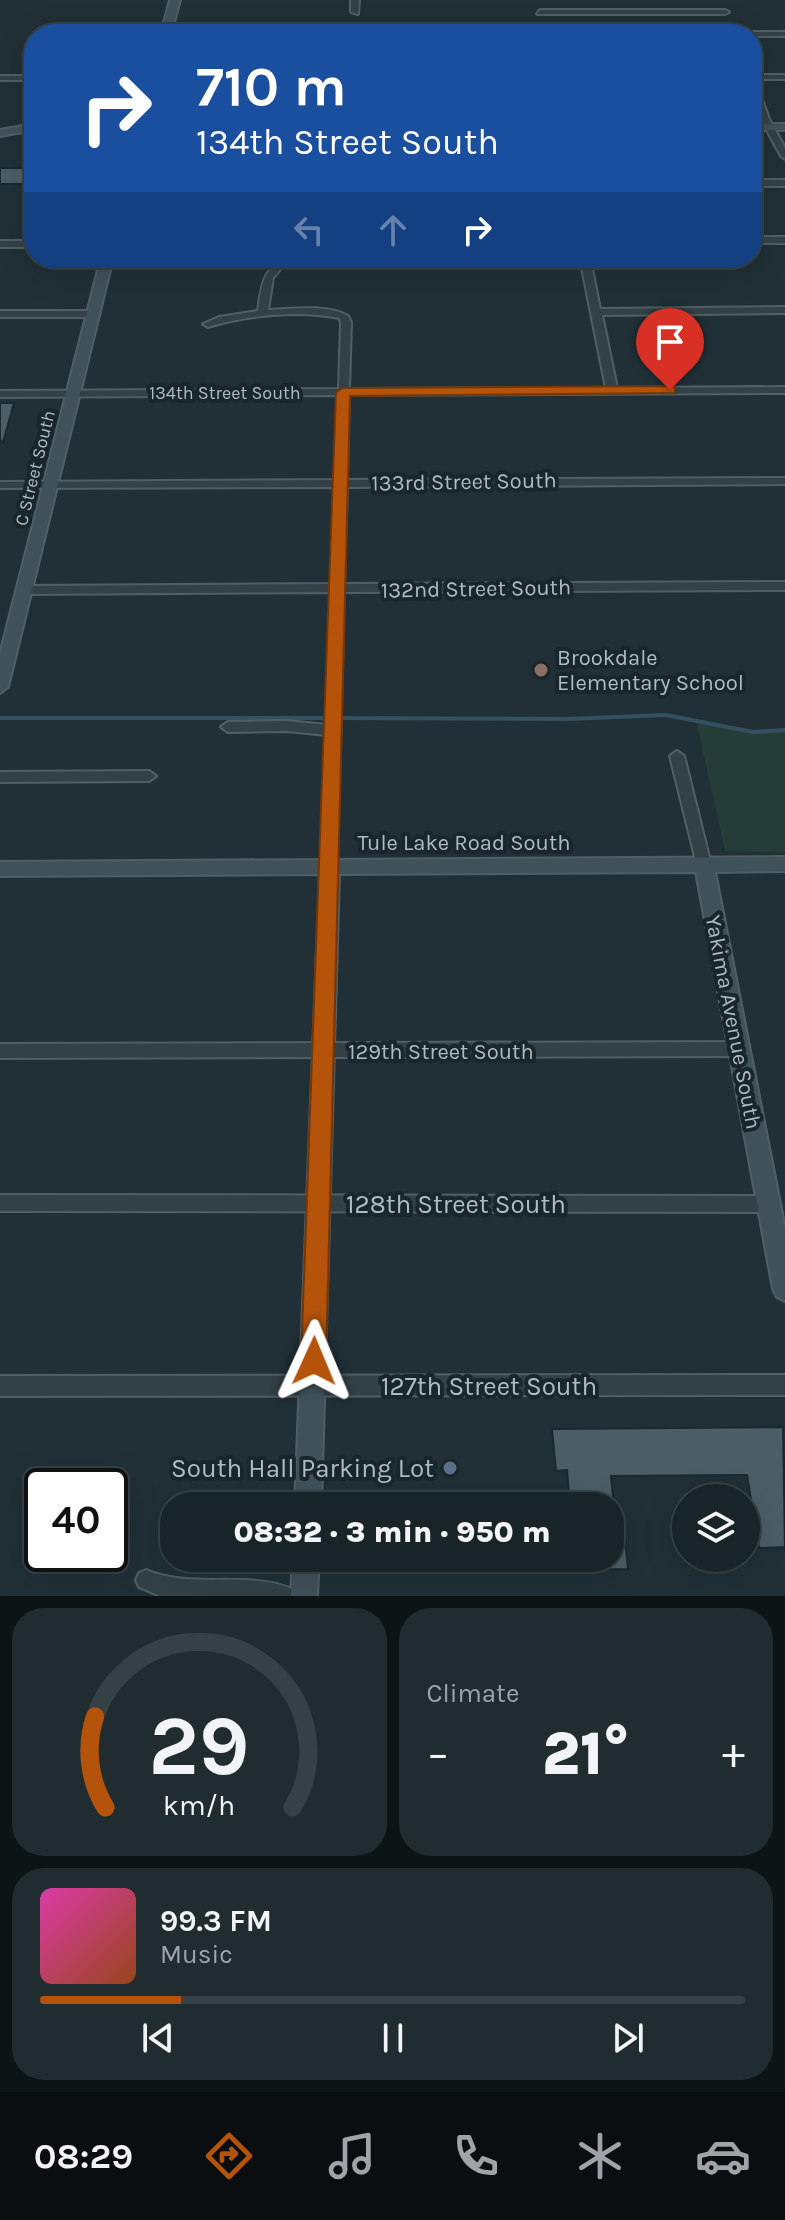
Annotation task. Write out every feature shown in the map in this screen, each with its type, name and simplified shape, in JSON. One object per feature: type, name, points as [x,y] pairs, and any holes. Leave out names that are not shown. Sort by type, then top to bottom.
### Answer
[{"type":"street","points":[[168,24],[175,0]]},
{"type":"street","points":[[355,0],[355,12]]},
{"type":"street","points":[[538,0],[542,24]]},
{"type":"street","points":[[721,0],[731,24]]},
{"type":"street","points":[[540,12],[725,12]]},
{"type":"street","points":[[762,34],[785,34]]},
{"type":"street","points":[[762,79],[785,77]]},
{"type":"street","points":[[0,78],[24,78]]},
{"type":"street","points":[[762,105],[782,143],[785,156]]},
{"type":"street","points":[[762,127],[785,127]]},
{"type":"street","points":[[0,133],[24,129]]},
{"type":"street","points":[[762,183],[785,183]]},
{"type":"street","points":[[762,240],[785,240]]},
{"type":"street","points":[[0,244],[24,244]]},
{"type":"street","name":"C Street South","points":[[0,687],[104,268]]},
{"type":"street","points":[[263,314],[268,278],[276,268]]},
{"type":"street","points":[[587,268],[612,390]]},
{"type":"street","points":[[596,312],[785,310]]},
{"type":"street","points":[[0,314],[91,314]]},
{"type":"street","points":[[208,324],[231,316],[263,314],[338,314],[346,322],[309,1492]]},
{"type":"street","name":"134th Street South","points":[[0,394],[785,390]]},
{"type":"street","name":"133rd Street South","points":[[0,485],[785,481]]},
{"type":"street","name":"132nd Street South","points":[[23,590],[785,586]]},
{"type":"street","points":[[228,727],[287,726],[334,731]]},
{"type":"street","name":"Yakima Avenue South","points":[[677,756],[704,865],[785,1289]]},
{"type":"street","points":[[0,777],[149,776]]},
{"type":"street","name":"Tule Lake Road South","points":[[0,869],[785,864]]},
{"type":"street","name":"129th Street South","points":[[0,1051],[739,1049]]},
{"type":"street","name":"128th Street South","points":[[0,1203],[769,1204]]},
{"type":"street","name":"127th Street South","points":[[0,1386],[785,1385]]},
{"type":"street","points":[[304,1596],[305,1572]]},
{"type":"street","points":[[146,1580],[159,1588],[185,1595],[246,1591],[285,1596]]},
{"type":"green space","points":[[696,720],[753,732],[785,730],[785,853],[725,851]]},
{"type":"building","points":[[0,168],[24,168],[24,184],[0,184]]},
{"type":"building","points":[[0,403],[14,403],[3,442],[0,441]]},
{"type":"building","points":[[783,1427],[785,1547],[760,1548],[760,1484],[748,1484],[747,1475],[611,1476],[613,1492],[569,1492],[567,1470],[556,1471],[552,1429]]},
{"type":"building","points":[[624,1538],[625,1538],[628,1569],[624,1569]]},
{"type":"waterway","points":[[338,718],[567,719],[666,715],[753,732],[785,730]]},
{"type":"waterway","points":[[0,718],[330,718]]},
{"type":"place","name":"Brookdale Elementary School","points":[[541,670]]},
{"type":"place","name":"South Hall Parking Lot","points":[[450,1468]]},
{"type":"route","points":[[314,1361],[343,392],[670,390]]}]
